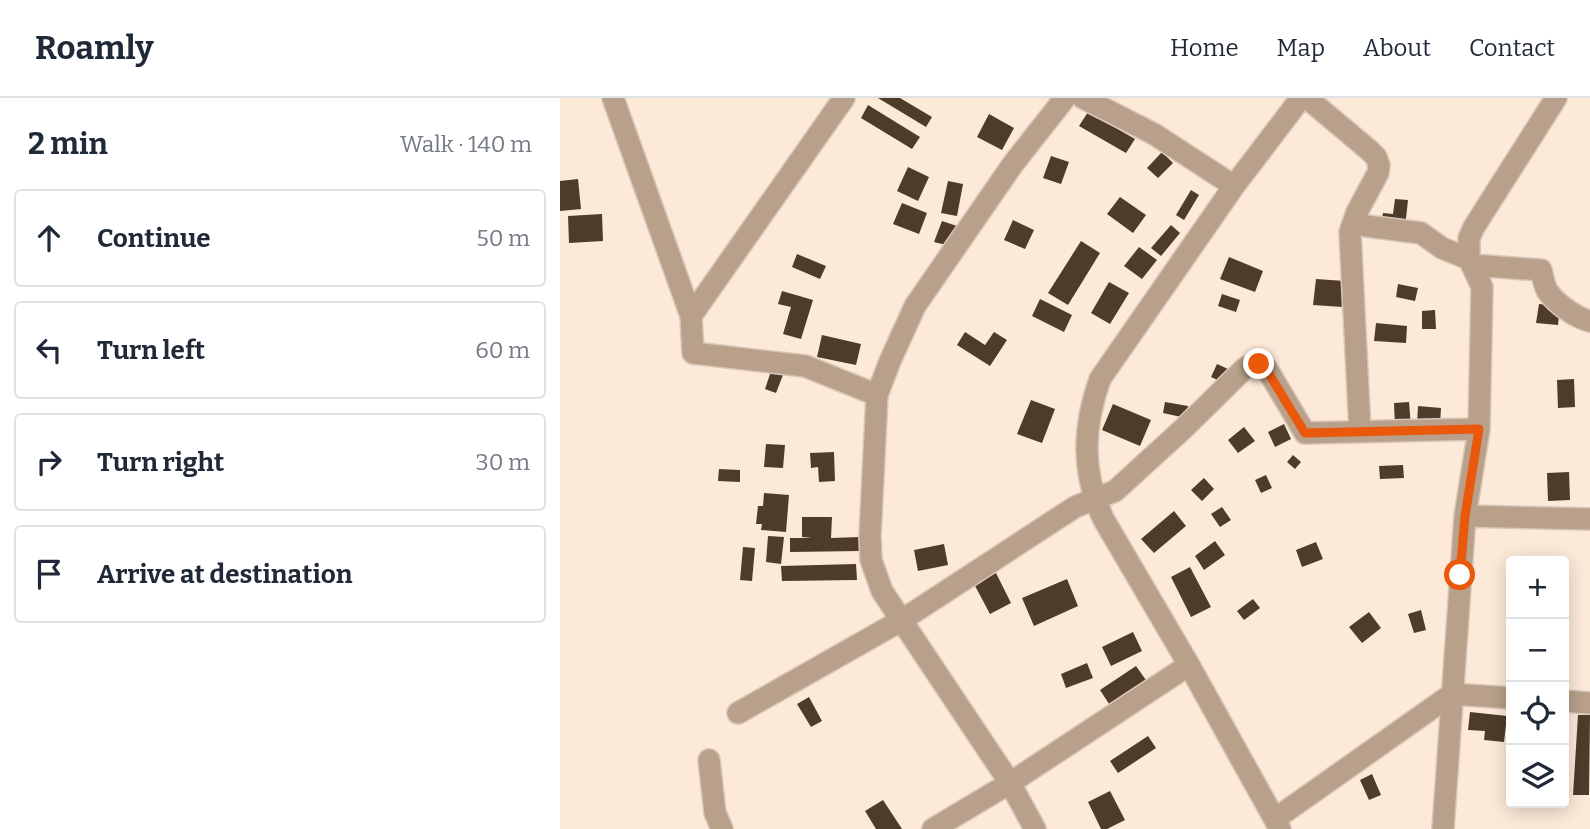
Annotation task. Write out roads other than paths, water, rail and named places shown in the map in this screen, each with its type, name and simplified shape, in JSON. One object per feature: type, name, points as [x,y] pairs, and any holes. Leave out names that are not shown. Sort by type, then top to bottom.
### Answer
[{"type":"street","points":[[613,98],[691,316],[693,353],[804,366],[877,395]]},
{"type":"street","points":[[691,316],[844,98]]},
{"type":"street","points":[[1035,829],[1010,783],[882,591],[871,560],[870,536],[877,395],[890,361],[915,306],[1013,164],[1065,98]]},
{"type":"street","points":[[1083,98],[1154,134],[1234,186]]},
{"type":"street","points":[[1360,431],[1350,232],[1357,212],[1378,173],[1379,165],[1369,150],[1304,98],[1234,186],[1100,379],[1092,403],[1086,443],[1094,501],[1277,824],[1452,694],[1506,698]]},
{"type":"street","points":[[1443,829],[1465,516],[1479,429],[1482,287],[1467,249],[1474,227],[1556,98]]},
{"type":"street","points":[[1366,226],[1421,233],[1442,248],[1470,262],[1541,270],[1547,290],[1555,299],[1590,321]]},
{"type":"street","points":[[738,713],[902,620],[1074,507],[1115,491],[1252,364],[1259,364],[1266,369],[1305,433],[1479,429]]},
{"type":"street","points":[[1465,516],[1590,519]]},
{"type":"street","points":[[933,829],[1010,783],[1189,665]]},
{"type":"street","points":[[1569,701],[1590,703]]},
{"type":"street","points":[[709,760],[715,813],[722,829]]}]
